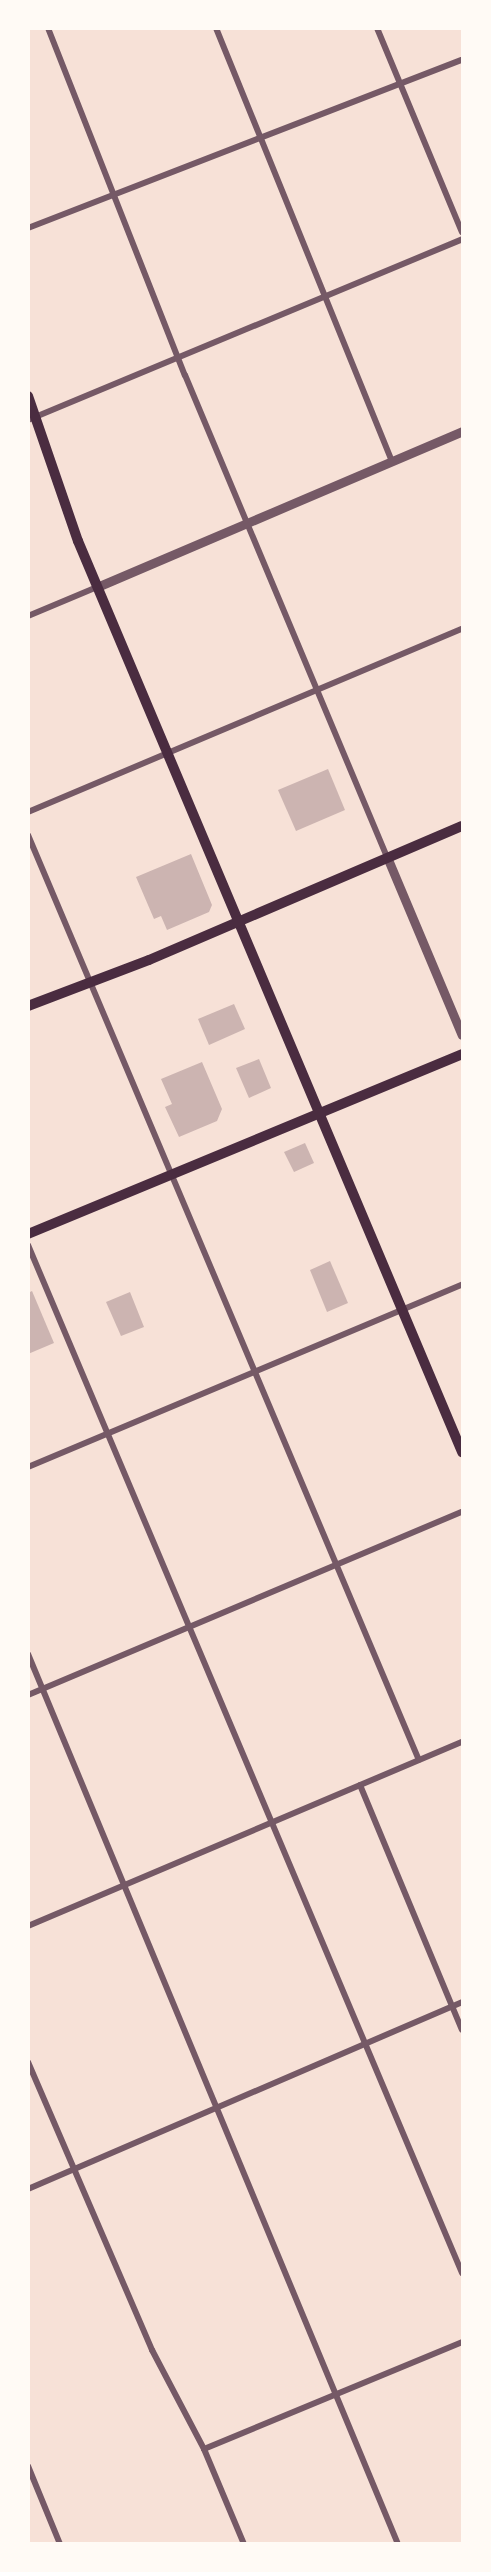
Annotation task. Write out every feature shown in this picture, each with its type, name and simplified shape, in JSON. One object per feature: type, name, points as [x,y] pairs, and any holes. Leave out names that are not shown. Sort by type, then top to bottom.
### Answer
[{"type":"main road","points":[[28,396],[32,419],[97,587],[240,920],[462,1452]]},
{"type":"main road","points":[[28,1006],[90,983],[462,826]]},
{"type":"main road","points":[[28,1234],[462,1054]]},
{"type":"street","points":[[48,28],[248,523],[462,1035]]},
{"type":"street","points":[[216,28],[393,462]]},
{"type":"street","points":[[377,28],[462,232]]},
{"type":"street","points":[[28,228],[260,136],[462,60]]},
{"type":"street","points":[[32,419],[180,355],[462,239]]},
{"type":"street","points":[[28,616],[462,431]]},
{"type":"street","points":[[28,812],[462,629]]},
{"type":"street","points":[[28,835],[419,1760]]},
{"type":"street","points":[[28,1245],[110,1433],[271,1822],[462,2273]]},
{"type":"street","points":[[28,1467],[462,1285]]},
{"type":"street","points":[[28,1695],[462,1512]]},
{"type":"street","points":[[28,1654],[127,1884],[398,2544]]},
{"type":"street","points":[[28,1926],[462,1743]]},
{"type":"street","points":[[360,1785],[462,2030]]},
{"type":"street","points":[[28,2189],[462,2002]]},
{"type":"street","points":[[28,2062],[152,2350],[204,2450],[244,2544]]},
{"type":"street","points":[[204,2450],[462,2342]]},
{"type":"street","points":[[28,2466],[60,2544]]},
{"type":"building","points":[[328,769],[345,810],[296,831],[278,790]]},
{"type":"building","points":[[191,854],[212,905],[209,912],[167,930],[161,916],[154,919],[136,877]]},
{"type":"building","points":[[234,1004],[245,1029],[209,1045],[198,1019]]},
{"type":"building","points":[[259,1059],[271,1088],[249,1098],[236,1068]]},
{"type":"building","points":[[202,1062],[222,1109],[217,1121],[179,1137],[165,1107],[172,1104],[161,1079]]},
{"type":"building","points":[[305,1143],[314,1163],[294,1172],[284,1152]]},
{"type":"building","points":[[330,1261],[348,1303],[327,1312],[310,1270]]},
{"type":"building","points":[[32,1291],[54,1343],[28,1354],[28,1293]]},
{"type":"building","points":[[130,1292],[144,1327],[121,1336],[106,1302]]}]
